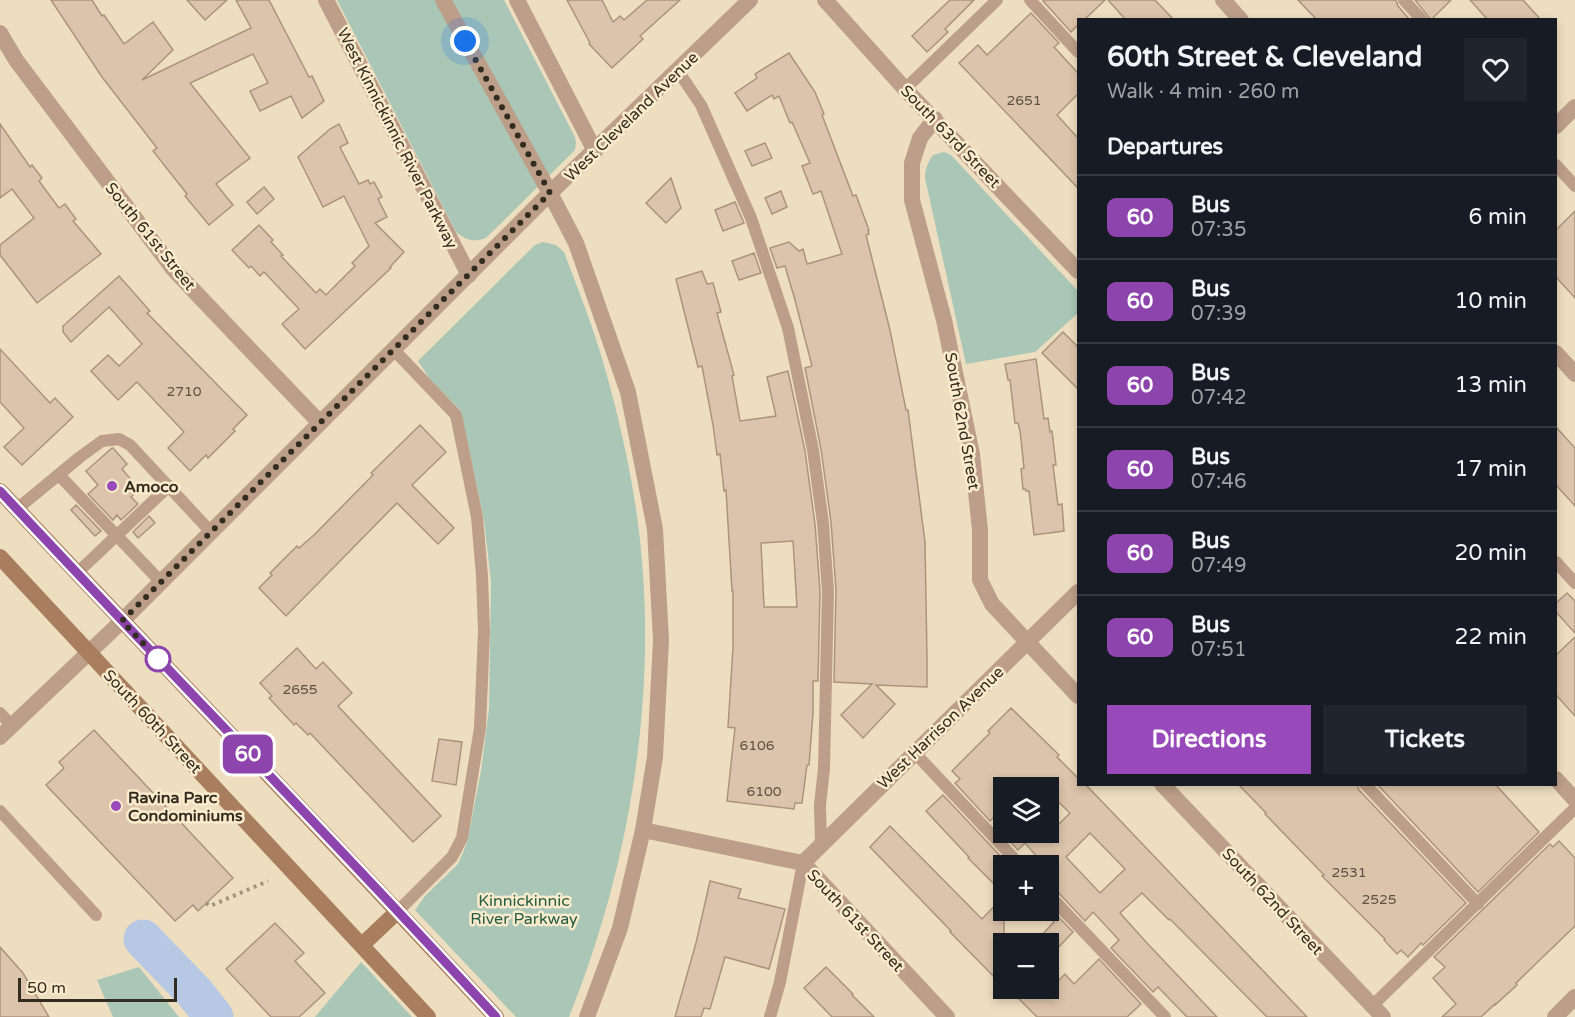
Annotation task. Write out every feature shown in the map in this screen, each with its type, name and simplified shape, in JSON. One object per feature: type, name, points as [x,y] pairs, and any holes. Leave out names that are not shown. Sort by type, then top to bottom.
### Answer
[{"type":"main road","points":[[0,491],[496,1017]]},
{"type":"main road","name":"South 60th Street","points":[[0,557],[428,1017]]},
{"type":"main road","points":[[362,945],[398,911]]},
{"type":"street","name":"West Kinnickinnic River Parkway","points":[[326,0],[469,275]]},
{"type":"street","points":[[443,0],[576,243],[628,392],[655,530],[661,640],[655,757],[643,830],[620,928],[587,1017]]},
{"type":"street","points":[[517,0],[596,151]]},
{"type":"street","name":"West Cleveland Avenue","points":[[6,731],[122,621],[550,193],[750,0]]},
{"type":"street","name":"South 63rd Street","points":[[825,0],[905,89],[1077,270]]},
{"type":"street","points":[[1223,0],[1239,18]]},
{"type":"street","name":"South 61st Street","points":[[0,33],[16,60],[174,270],[320,423]]},
{"type":"street","points":[[1557,125],[1575,106]]},
{"type":"street","name":"South 62nd Street","points":[[935,119],[920,138],[912,163],[912,200],[944,320],[972,454],[980,530],[980,580],[992,604],[1077,695]]},
{"type":"street","points":[[1557,354],[1575,374]]},
{"type":"street","name":"West Harrison Avenue","points":[[803,863],[1077,593]]},
{"type":"street","points":[[1557,780],[1575,800]]},
{"type":"street","name":"South 62nd Street","points":[[1164,786],[1378,1012]]},
{"type":"street","name":"South 61st Street","points":[[643,830],[803,863],[946,1017]]},
{"type":"street","points":[[1555,1017],[1573,1004]]},
{"type":"lane","points":[[905,89],[997,0]]},
{"type":"lane","points":[[1030,0],[1077,51]]},
{"type":"lane","points":[[1404,0],[1420,18]]},
{"type":"lane","points":[[678,70],[701,105],[751,218],[788,328],[813,450],[823,523],[828,591],[824,768],[820,806],[821,845]]},
{"type":"lane","points":[[1557,166],[1575,186]]},
{"type":"lane","points":[[394,350],[456,415],[477,518],[484,631],[480,728],[462,838],[452,857],[398,911]]},
{"type":"lane","points":[[17,509],[102,441],[119,438],[130,445],[211,532]]},
{"type":"lane","points":[[59,475],[161,582]]},
{"type":"lane","points":[[77,573],[169,486]]},
{"type":"lane","points":[[1557,563],[1575,583]]},
{"type":"lane","points":[[0,713],[6,731]]},
{"type":"lane","points":[[914,753],[1011,855]]},
{"type":"lane","points":[[1367,786],[1478,904]]},
{"type":"lane","points":[[1378,1012],[1478,904],[1575,808]]},
{"type":"lane","points":[[0,811],[96,915]]},
{"type":"lane","points":[[770,1017],[780,982],[803,863]]},
{"type":"lane","points":[[1059,906],[1165,1017]]},
{"type":"path","points":[[206,903],[210,906],[268,881]]},
{"type":"green space","points":[[337,0],[504,0],[575,137],[575,150],[486,238],[470,240],[463,237],[456,232]]},
{"type":"green space","points":[[944,152],[951,155],[1077,290],[1077,314],[1035,352],[966,364],[925,178],[927,166],[933,155]]},
{"type":"green space","name":"Kinnickinnic River Parkway","points":[[543,242],[556,245],[564,252],[594,333],[619,420],[640,542],[645,611],[644,680],[638,750],[627,818],[612,886],[593,953],[569,1017],[516,1017],[415,910],[425,896],[458,864],[467,843],[481,771],[489,709],[491,582],[484,520],[461,411],[430,379],[418,361],[535,245]]},
{"type":"green space","points":[[361,962],[412,1017],[315,1017]]},
{"type":"green space","points":[[139,967],[179,1017],[113,1017],[97,980]]},
{"type":"building","points":[[51,0],[92,0],[124,44],[153,22],[173,50],[142,80],[251,28],[236,0],[269,0],[324,101],[302,118],[291,96],[260,111],[250,91],[268,83],[253,54],[190,83],[250,158],[216,184],[233,205],[209,225],[153,151],[157,148],[102,77]]},
{"type":"building","points":[[187,0],[227,0],[205,20]]},
{"type":"building","points":[[567,0],[602,0],[613,22],[620,16],[624,20],[647,0],[680,0],[640,36],[643,39],[612,68],[589,44]]},
{"type":"building","points":[[950,0],[974,0],[945,29],[948,32],[927,52],[912,36]]},
{"type":"building","points":[[1105,0],[1086,18],[1077,18],[1077,26],[1071,32],[1043,1]]},
{"type":"building","points":[[1108,0],[1155,0],[1172,18],[1124,18]]},
{"type":"building","points":[[1298,0],[1396,0],[1408,18],[1315,18]]},
{"type":"building","points":[[1415,0],[1451,0],[1433,18],[1429,18]]},
{"type":"building","points":[[1470,0],[1523,0],[1539,18],[1486,18]]},
{"type":"building","points":[[1031,13],[1059,43],[1054,47],[1077,72],[1077,95],[1057,115],[1077,137],[1077,187],[959,63],[978,45],[987,55]]},
{"type":"building","points":[[789,53],[815,92],[853,196],[856,195],[869,230],[869,234],[866,235],[890,330],[906,410],[908,410],[925,542],[927,687],[876,685],[895,704],[863,738],[841,715],[872,684],[834,682],[836,590],[831,522],[821,449],[805,368],[812,366],[785,266],[777,268],[770,248],[789,242],[799,251],[803,249],[807,264],[842,254],[821,191],[813,194],[802,166],[810,163],[779,96],[774,99],[772,95],[747,111],[735,93],[757,78],[755,74]]},
{"type":"building","points":[[0,124],[30,167],[32,165],[42,178],[39,181],[59,208],[65,204],[76,219],[73,221],[101,254],[37,303],[0,255],[0,245],[34,218],[12,189],[0,198]]},
{"type":"building","points":[[339,124],[348,143],[340,147],[359,184],[368,180],[370,184],[374,182],[382,197],[378,199],[387,217],[375,223],[404,252],[391,268],[305,349],[282,324],[299,309],[264,272],[260,276],[232,250],[259,225],[273,240],[271,242],[283,255],[281,256],[316,293],[320,289],[326,295],[355,266],[352,263],[369,246],[344,196],[323,207],[298,157]]},
{"type":"building","points":[[765,143],[772,158],[752,166],[745,151]]},
{"type":"building","points":[[671,178],[681,208],[666,223],[646,203]]},
{"type":"building","points":[[264,187],[274,199],[257,214],[247,202]]},
{"type":"building","points":[[781,191],[787,207],[772,214],[765,198]]},
{"type":"building","points":[[735,202],[744,223],[723,231],[715,210]]},
{"type":"building","points":[[1575,211],[1575,298],[1557,278],[1557,229]]},
{"type":"building","points":[[754,253],[761,273],[739,280],[732,261]]},
{"type":"building","points":[[702,271],[707,284],[713,283],[721,312],[717,313],[734,375],[732,376],[740,421],[776,416],[767,377],[788,371],[805,451],[815,524],[820,591],[818,681],[813,681],[809,765],[807,765],[802,803],[795,803],[794,809],[727,801],[735,728],[728,727],[733,647],[733,591],[726,490],[724,491],[720,454],[717,455],[702,366],[698,367],[676,279]],"holes":[[[793,541],[797,607],[764,607],[761,543]]]},
{"type":"building","points":[[119,276],[150,311],[147,313],[247,415],[233,429],[235,431],[208,458],[206,455],[190,471],[168,448],[184,432],[137,382],[118,400],[91,371],[108,355],[119,366],[142,344],[109,307],[71,342],[63,332],[63,326]]},
{"type":"building","points":[[1063,332],[1077,346],[1077,388],[1042,353]]},
{"type":"building","points":[[0,349],[50,403],[55,398],[73,417],[22,465],[4,447],[24,428],[0,402]]},
{"type":"building","points":[[1036,359],[1044,419],[1048,418],[1050,432],[1052,431],[1056,465],[1053,465],[1058,505],[1062,504],[1064,531],[1034,535],[1029,491],[1023,489],[1021,469],[1024,468],[1020,431],[1018,423],[1015,423],[1010,380],[1008,380],[1005,364]]},
{"type":"building","points":[[420,425],[446,452],[412,485],[454,528],[438,544],[397,503],[286,616],[259,588],[272,575],[270,573],[297,546],[299,548],[314,535],[373,475],[371,473]]},
{"type":"building","points":[[1557,428],[1575,448],[1575,506],[1557,486]]},
{"type":"building","points":[[112,448],[127,464],[122,469],[139,489],[131,497],[138,504],[121,520],[117,515],[113,520],[88,494],[98,485],[86,471]]},
{"type":"building","points":[[76,505],[101,531],[95,536],[71,510]]},
{"type":"building","points":[[149,516],[155,523],[138,538],[133,532]]},
{"type":"building","points":[[1567,593],[1575,601],[1575,633],[1557,613],[1557,602]]},
{"type":"building","points":[[1575,637],[1575,716],[1557,696],[1557,654]]},
{"type":"building","points":[[297,648],[316,669],[323,662],[352,693],[338,706],[441,816],[413,842],[310,733],[308,735],[296,723],[294,725],[269,698],[272,696],[260,683]]},
{"type":"building","points":[[1011,708],[1059,755],[1057,757],[1077,777],[1077,786],[1087,786],[1307,1017],[1267,1017],[1142,893],[1120,913],[1217,1017],[1187,1017],[1158,987],[1153,992],[1111,948],[1119,940],[1093,912],[1085,921],[1059,893],[1059,855],[1035,855],[1025,843],[1059,843],[1059,824],[1070,813],[1059,802],[1059,777],[993,777],[993,818],[990,821],[955,783],[960,779],[952,771]],"holes":[[[1090,833],[1125,869],[1100,893],[1066,857]]]},
{"type":"building","name":"Ravina Parc Condominiums","points":[[94,730],[233,878],[198,911],[193,905],[175,921],[46,785],[64,768],[59,762]]},
{"type":"building","points":[[439,739],[462,742],[456,785],[432,781]]},
{"type":"building","points":[[1240,786],[1358,786],[1466,903],[1408,957],[1401,950],[1397,954],[1322,876],[1324,875]]},
{"type":"building","points":[[1379,786],[1497,786],[1539,832],[1478,892]]},
{"type":"building","points":[[943,795],[999,855],[993,855],[993,883],[968,858],[926,811]]},
{"type":"building","points":[[890,826],[982,919],[993,908],[993,921],[1004,921],[1004,933],[993,933],[993,976],[950,932],[870,847]]},
{"type":"building","points":[[1559,841],[1575,858],[1575,926],[1516,983],[1517,985],[1481,1017],[1442,1017],[1456,1004],[1433,978],[1445,967],[1434,957],[1550,844],[1553,847]]},
{"type":"building","points":[[1011,843],[1025,843],[1018,850]]},
{"type":"building","points":[[710,881],[741,889],[738,898],[785,909],[769,969],[725,957],[710,1009],[704,1008],[701,1017],[675,1017],[696,943]]},
{"type":"building","points":[[1059,917],[1073,932],[1059,947],[1059,933],[1044,933],[1054,922],[1059,921]]},
{"type":"building","points":[[275,923],[304,953],[295,961],[325,993],[299,1017],[271,1017],[226,969]]},
{"type":"building","points":[[0,947],[23,973],[49,1017],[0,1017]]},
{"type":"building","points":[[1099,959],[1141,1004],[1127,1017],[1037,1017],[1019,999],[1059,999],[1059,980],[1065,974],[1074,984]]},
{"type":"building","points":[[826,967],[874,1017],[832,1017],[804,988]]},
{"type":"waterway","points":[[143,939],[194,992],[214,1017]]},
{"type":"bus line","name":"60","points":[[0,491],[496,1017]]},
{"type":"place","name":"Amoco","points":[[112,486]]},
{"type":"place","name":"Ravina Parc Condominiums","points":[[116,806]]},
{"type":"route","points":[[158,659],[122,621],[550,193],[465,41]]}]
